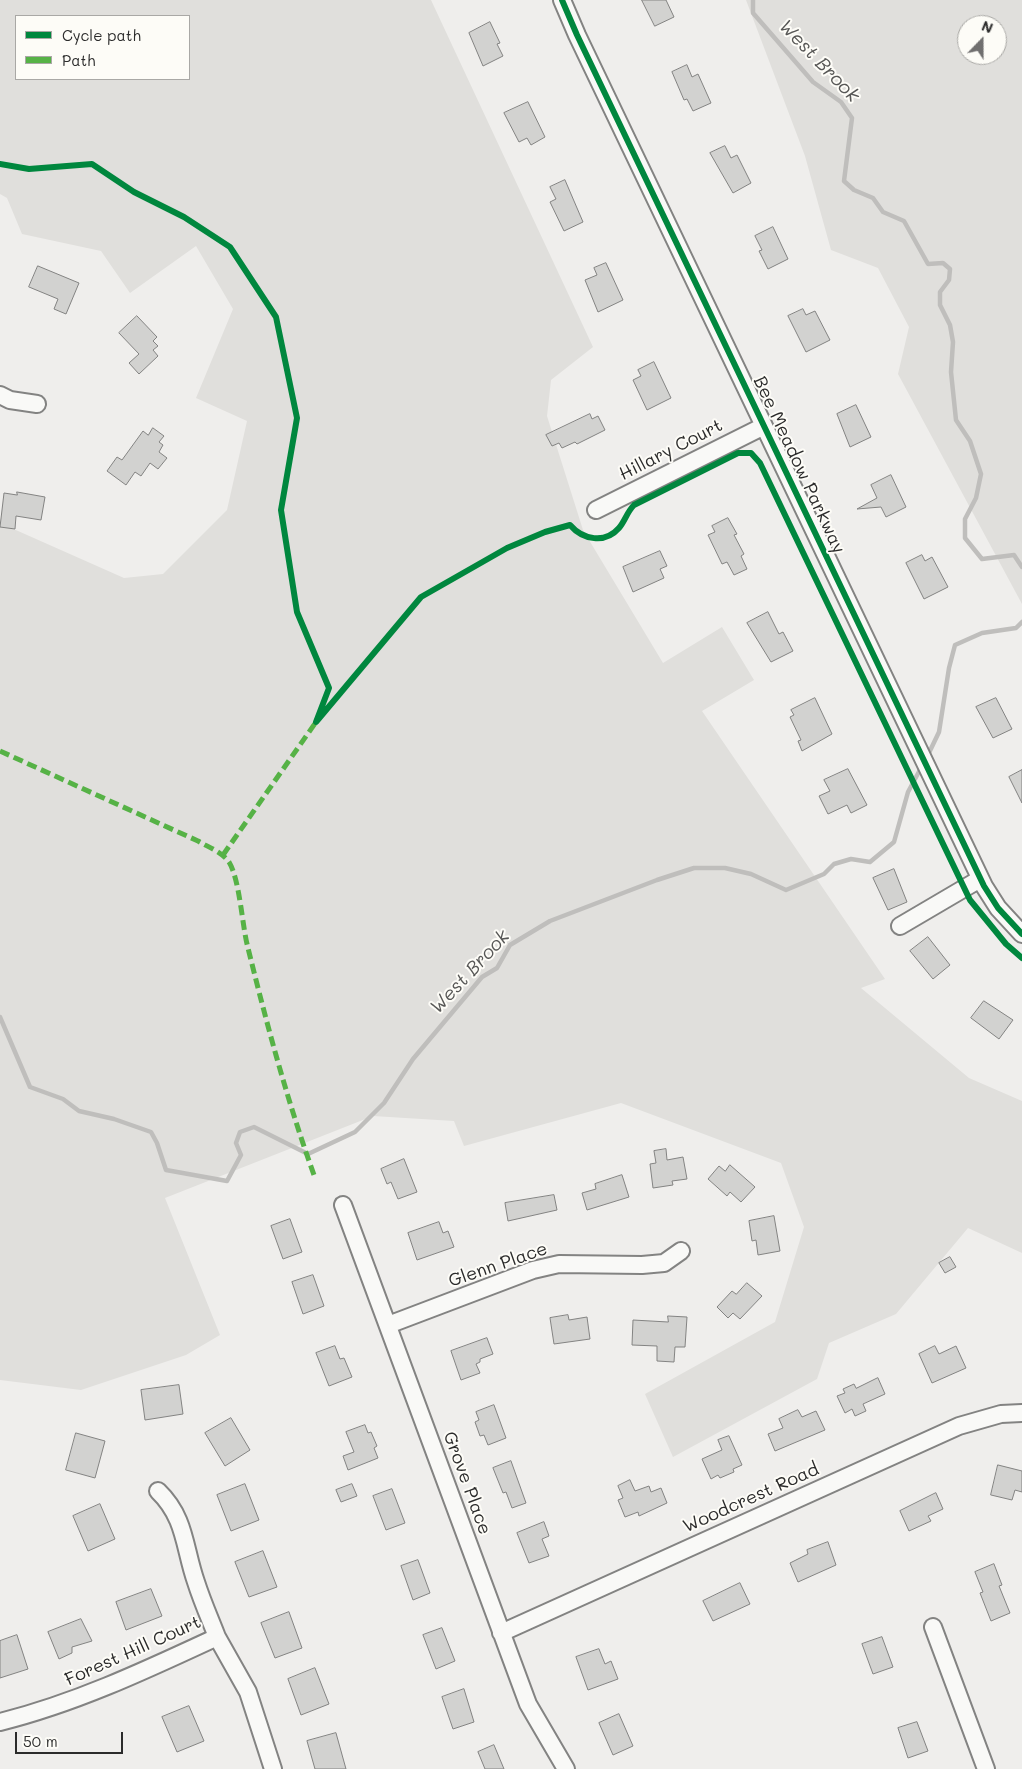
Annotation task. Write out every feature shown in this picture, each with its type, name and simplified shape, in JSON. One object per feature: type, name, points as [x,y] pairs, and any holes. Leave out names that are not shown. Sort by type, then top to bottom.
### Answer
[{"type":"street","name":"Bee Meadow Parkway","points":[[562,0],[581,44],[980,879],[998,908],[1022,934]]},
{"type":"street","points":[[0,395],[10,400],[37,404]]},
{"type":"street","name":"Hillary Court","points":[[596,510],[764,426]]},
{"type":"street","points":[[900,926],[980,879]]},
{"type":"street","name":"Grove Place","points":[[343,1205],[528,1704],[566,1769]]},
{"type":"street","name":"Glenn Place","points":[[388,1325],[533,1270],[559,1264],[642,1265],[664,1263],[681,1252]]},
{"type":"street","name":"Woodcrest Road","points":[[501,1633],[959,1426],[1001,1414],[1022,1413]]},
{"type":"street","name":"Forest Hill Court","points":[[0,1722],[41,1711],[88,1694],[217,1637],[196,1582],[178,1514],[171,1503],[158,1491]]},
{"type":"street","points":[[933,1627],[986,1769]]},
{"type":"street","points":[[217,1637],[248,1692],[273,1769]]},
{"type":"shaded area","points":[[0,0],[431,0],[593,347],[551,380],[547,416],[583,530],[663,663],[722,627],[754,680],[702,711],[885,979],[861,988],[969,1078],[1022,1101],[1022,1253],[968,1228],[896,1314],[829,1343],[817,1379],[673,1457],[645,1394],[775,1322],[804,1227],[781,1163],[621,1103],[464,1146],[454,1121],[373,1116],[165,1198],[220,1335],[186,1355],[81,1390],[0,1380],[0,523],[124,578],[163,574],[227,510],[247,421],[196,398],[233,309],[196,246],[130,293],[101,251],[22,234],[7,198],[0,194]]},
{"type":"shaded area","points":[[746,0],[1022,0],[1022,604],[898,374],[909,327],[878,268],[831,250],[805,156]]},
{"type":"building","points":[[642,0],[666,0],[674,17],[655,26]]},
{"type":"building","points":[[490,22],[500,43],[497,44],[503,56],[483,66],[469,33]]},
{"type":"building","points":[[687,65],[692,77],[698,74],[711,103],[693,111],[687,99],[684,100],[672,72]]},
{"type":"building","points":[[528,102],[545,137],[531,145],[527,138],[519,142],[504,113]]},
{"type":"building","points":[[725,146],[731,158],[737,155],[751,183],[733,193],[710,153]]},
{"type":"building","points":[[565,180],[583,222],[564,231],[550,202],[556,199],[550,187]]},
{"type":"building","points":[[773,227],[788,259],[768,269],[759,251],[762,250],[755,236]]},
{"type":"building","points":[[606,263],[623,300],[598,312],[585,280],[597,275],[594,268]]},
{"type":"building","points":[[38,266],[79,283],[66,314],[54,309],[58,299],[29,287]]},
{"type":"building","points":[[803,309],[806,315],[815,311],[830,340],[806,352],[788,316]]},
{"type":"building","points":[[137,316],[157,337],[153,341],[158,346],[153,350],[158,356],[139,374],[129,363],[139,354],[119,333]]},
{"type":"building","points":[[654,362],[671,398],[647,410],[633,380],[641,376],[638,370]]},
{"type":"building","points":[[856,405],[871,437],[850,447],[837,414]]},
{"type":"building","points":[[590,414],[592,419],[598,416],[605,430],[577,444],[575,442],[562,448],[559,443],[552,446],[546,435]]},
{"type":"building","points":[[153,428],[164,436],[159,442],[163,445],[159,452],[167,458],[158,469],[150,463],[141,476],[135,472],[126,485],[107,471],[117,457],[122,460],[143,431],[148,435]]},
{"type":"building","points":[[891,475],[906,507],[886,517],[881,507],[857,509],[877,498],[871,485]]},
{"type":"building","points":[[17,492],[45,497],[41,520],[16,516],[15,529],[0,527],[4,493],[17,495]]},
{"type":"building","points":[[728,518],[737,534],[734,535],[744,554],[741,556],[747,569],[734,575],[727,562],[722,564],[708,535],[715,532],[712,526]]},
{"type":"building","points":[[660,551],[667,566],[660,569],[664,578],[633,592],[623,567]]},
{"type":"building","points":[[922,555],[925,561],[932,557],[948,587],[924,599],[906,563]]},
{"type":"building","points":[[768,612],[779,634],[783,632],[793,651],[771,662],[747,623]]},
{"type":"building","points":[[815,698],[832,734],[802,751],[798,741],[801,740],[790,717],[794,715],[791,710]]},
{"type":"building","points":[[996,698],[1012,729],[993,738],[976,707]]},
{"type":"building","points":[[848,769],[867,805],[851,813],[847,805],[828,814],[819,796],[830,791],[824,780]]},
{"type":"building","points":[[1022,770],[1022,803],[1009,777]]},
{"type":"building","points":[[894,869],[907,902],[888,910],[873,878]]},
{"type":"building","points":[[928,937],[950,965],[933,979],[910,951]]},
{"type":"building","points":[[984,1001],[1013,1020],[999,1039],[971,1018]]},
{"type":"building","points":[[666,1149],[667,1160],[683,1157],[687,1179],[672,1181],[673,1185],[653,1188],[650,1164],[656,1163],[654,1151]]},
{"type":"building","points":[[404,1159],[417,1192],[398,1199],[391,1182],[387,1184],[381,1169]]},
{"type":"building","points":[[730,1165],[755,1187],[741,1202],[730,1192],[727,1196],[708,1179],[719,1166],[725,1171]]},
{"type":"building","points":[[622,1175],[629,1197],[587,1210],[582,1193],[596,1189],[595,1184]]},
{"type":"building","points":[[554,1195],[557,1210],[508,1221],[505,1203]]},
{"type":"building","points":[[774,1216],[780,1251],[758,1255],[756,1240],[752,1241],[749,1221]]},
{"type":"building","points":[[290,1219],[302,1252],[283,1259],[271,1226]]},
{"type":"building","points":[[439,1222],[443,1233],[448,1231],[454,1247],[417,1260],[408,1233]]},
{"type":"building","points":[[950,1257],[956,1267],[945,1273],[939,1263]]},
{"type":"building","points":[[313,1275],[324,1306],[303,1314],[292,1282]]},
{"type":"building","points":[[747,1283],[762,1296],[740,1319],[733,1313],[728,1318],[717,1307],[732,1291],[736,1294]]},
{"type":"building","points":[[568,1315],[569,1320],[587,1317],[590,1339],[554,1344],[550,1318]]},
{"type":"building","points":[[668,1316],[687,1317],[685,1347],[675,1347],[674,1362],[657,1361],[657,1346],[632,1345],[633,1320],[668,1322]]},
{"type":"building","points":[[487,1338],[493,1354],[480,1359],[480,1362],[476,1364],[480,1373],[461,1380],[451,1351]]},
{"type":"building","points":[[335,1346],[340,1359],[344,1358],[352,1377],[329,1386],[316,1353]]},
{"type":"building","points":[[935,1346],[939,1354],[956,1346],[966,1368],[932,1383],[919,1354]]},
{"type":"building","points":[[878,1378],[885,1394],[863,1404],[866,1411],[855,1416],[852,1409],[845,1413],[837,1396],[845,1393],[843,1389],[854,1384],[856,1388]]},
{"type":"building","points":[[179,1385],[183,1414],[145,1420],[141,1390]]},
{"type":"building","points":[[494,1405],[506,1438],[488,1445],[484,1435],[480,1436],[475,1422],[479,1420],[476,1412]]},
{"type":"building","points":[[798,1410],[802,1417],[816,1411],[825,1430],[775,1451],[768,1434],[783,1428],[779,1419]]},
{"type":"building","points":[[231,1418],[250,1450],[225,1466],[205,1433]]},
{"type":"building","points":[[365,1425],[368,1433],[371,1432],[377,1446],[374,1448],[378,1458],[348,1470],[343,1456],[354,1452],[346,1432]]},
{"type":"building","points":[[76,1433],[105,1441],[95,1478],[66,1470]]},
{"type":"building","points":[[729,1436],[742,1465],[733,1469],[734,1472],[720,1478],[718,1475],[711,1479],[702,1459],[722,1450],[718,1440]]},
{"type":"building","points":[[511,1461],[526,1503],[512,1508],[506,1492],[503,1493],[493,1468]]},
{"type":"building","points":[[998,1465],[1022,1471],[1022,1492],[1015,1490],[1012,1500],[991,1495]]},
{"type":"building","points":[[630,1480],[635,1491],[649,1486],[651,1492],[661,1488],[667,1503],[639,1516],[638,1512],[625,1517],[618,1500],[623,1498],[618,1486]]},
{"type":"building","points":[[245,1484],[259,1520],[231,1531],[217,1495]]},
{"type":"building","points":[[352,1484],[357,1496],[341,1502],[336,1490]]},
{"type":"building","points":[[392,1489],[405,1523],[386,1530],[373,1496]]},
{"type":"building","points":[[936,1493],[943,1509],[928,1516],[931,1521],[909,1531],[900,1511]]},
{"type":"building","points":[[100,1504],[115,1539],[88,1551],[73,1516]]},
{"type":"building","points":[[544,1522],[549,1536],[542,1539],[549,1556],[529,1563],[517,1533]]},
{"type":"building","points":[[828,1542],[836,1565],[798,1582],[790,1563],[808,1554],[807,1550]]},
{"type":"building","points":[[263,1551],[277,1587],[249,1597],[235,1562]]},
{"type":"building","points":[[418,1560],[430,1593],[413,1600],[401,1566]]},
{"type":"building","points":[[994,1564],[1002,1585],[999,1586],[1010,1613],[991,1621],[980,1593],[983,1592],[975,1572]]},
{"type":"building","points":[[740,1583],[750,1604],[713,1621],[703,1601]]},
{"type":"building","points":[[151,1589],[162,1616],[126,1630],[116,1602]]},
{"type":"building","points":[[289,1612],[302,1648],[275,1658],[261,1623]]},
{"type":"building","points":[[81,1619],[92,1641],[72,1647],[72,1653],[59,1659],[48,1632]]},
{"type":"building","points":[[442,1628],[455,1661],[436,1669],[423,1635]]},
{"type":"building","points":[[17,1635],[28,1669],[0,1678],[0,1641]]},
{"type":"building","points":[[882,1637],[893,1667],[873,1674],[862,1644]]},
{"type":"building","points":[[599,1649],[605,1664],[611,1661],[618,1679],[588,1690],[576,1657]]},
{"type":"building","points":[[315,1668],[329,1704],[301,1715],[288,1679]]},
{"type":"building","points":[[464,1689],[474,1722],[453,1729],[442,1697]]},
{"type":"building","points":[[189,1706],[204,1741],[177,1752],[162,1717]]},
{"type":"building","points":[[619,1714],[633,1746],[613,1755],[599,1723]]},
{"type":"building","points":[[917,1722],[928,1751],[908,1758],[898,1728]]},
{"type":"building","points":[[336,1733],[346,1769],[315,1769],[307,1741]]},
{"type":"building","points":[[494,1745],[504,1769],[485,1769],[478,1752]]},
{"type":"waterway","name":"West Brook","points":[[753,0],[753,13],[813,82],[841,102],[852,118],[844,181],[854,190],[873,198],[883,212],[904,221],[928,264],[943,263],[950,269],[949,280],[940,292],[940,305],[950,325],[953,342],[951,372],[956,420],[970,441],[981,474],[976,498],[965,519],[965,538],[982,559],[1014,555],[1022,567]]},
{"type":"waterway","name":"West Brook","points":[[927,757],[939,732],[949,668],[955,645],[982,633],[1016,628],[1022,622]]},
{"type":"waterway","name":"West Brook","points":[[0,1017],[30,1087],[63,1099],[79,1111],[114,1119],[151,1132],[157,1143],[166,1170],[227,1181],[241,1155],[236,1143],[240,1132],[254,1127],[308,1154],[355,1132],[384,1103],[413,1059],[482,977],[497,968],[510,945],[550,921],[657,880],[694,868],[725,868],[751,874],[786,890],[824,874],[834,864],[851,859],[870,862],[894,842],[908,792],[922,766]]},
{"type":"marked path","points":[[223,855],[316,722]]},
{"type":"marked path","points":[[0,751],[198,841],[219,853],[229,862],[236,880],[246,939],[270,1034],[286,1091],[314,1175]]},
{"type":"cycle path","points":[[562,0],[577,35],[984,886],[998,908],[1022,934]]},
{"type":"cycle path","points":[[0,164],[29,169],[92,164],[134,192],[184,217],[230,247],[276,317],[297,418],[281,510],[297,612],[329,688],[316,722],[421,597],[507,548],[545,532],[570,525],[588,537],[601,538],[607,536],[619,528],[634,505],[738,453],[751,453],[760,463],[970,900],[1006,944],[1022,958]]}]
